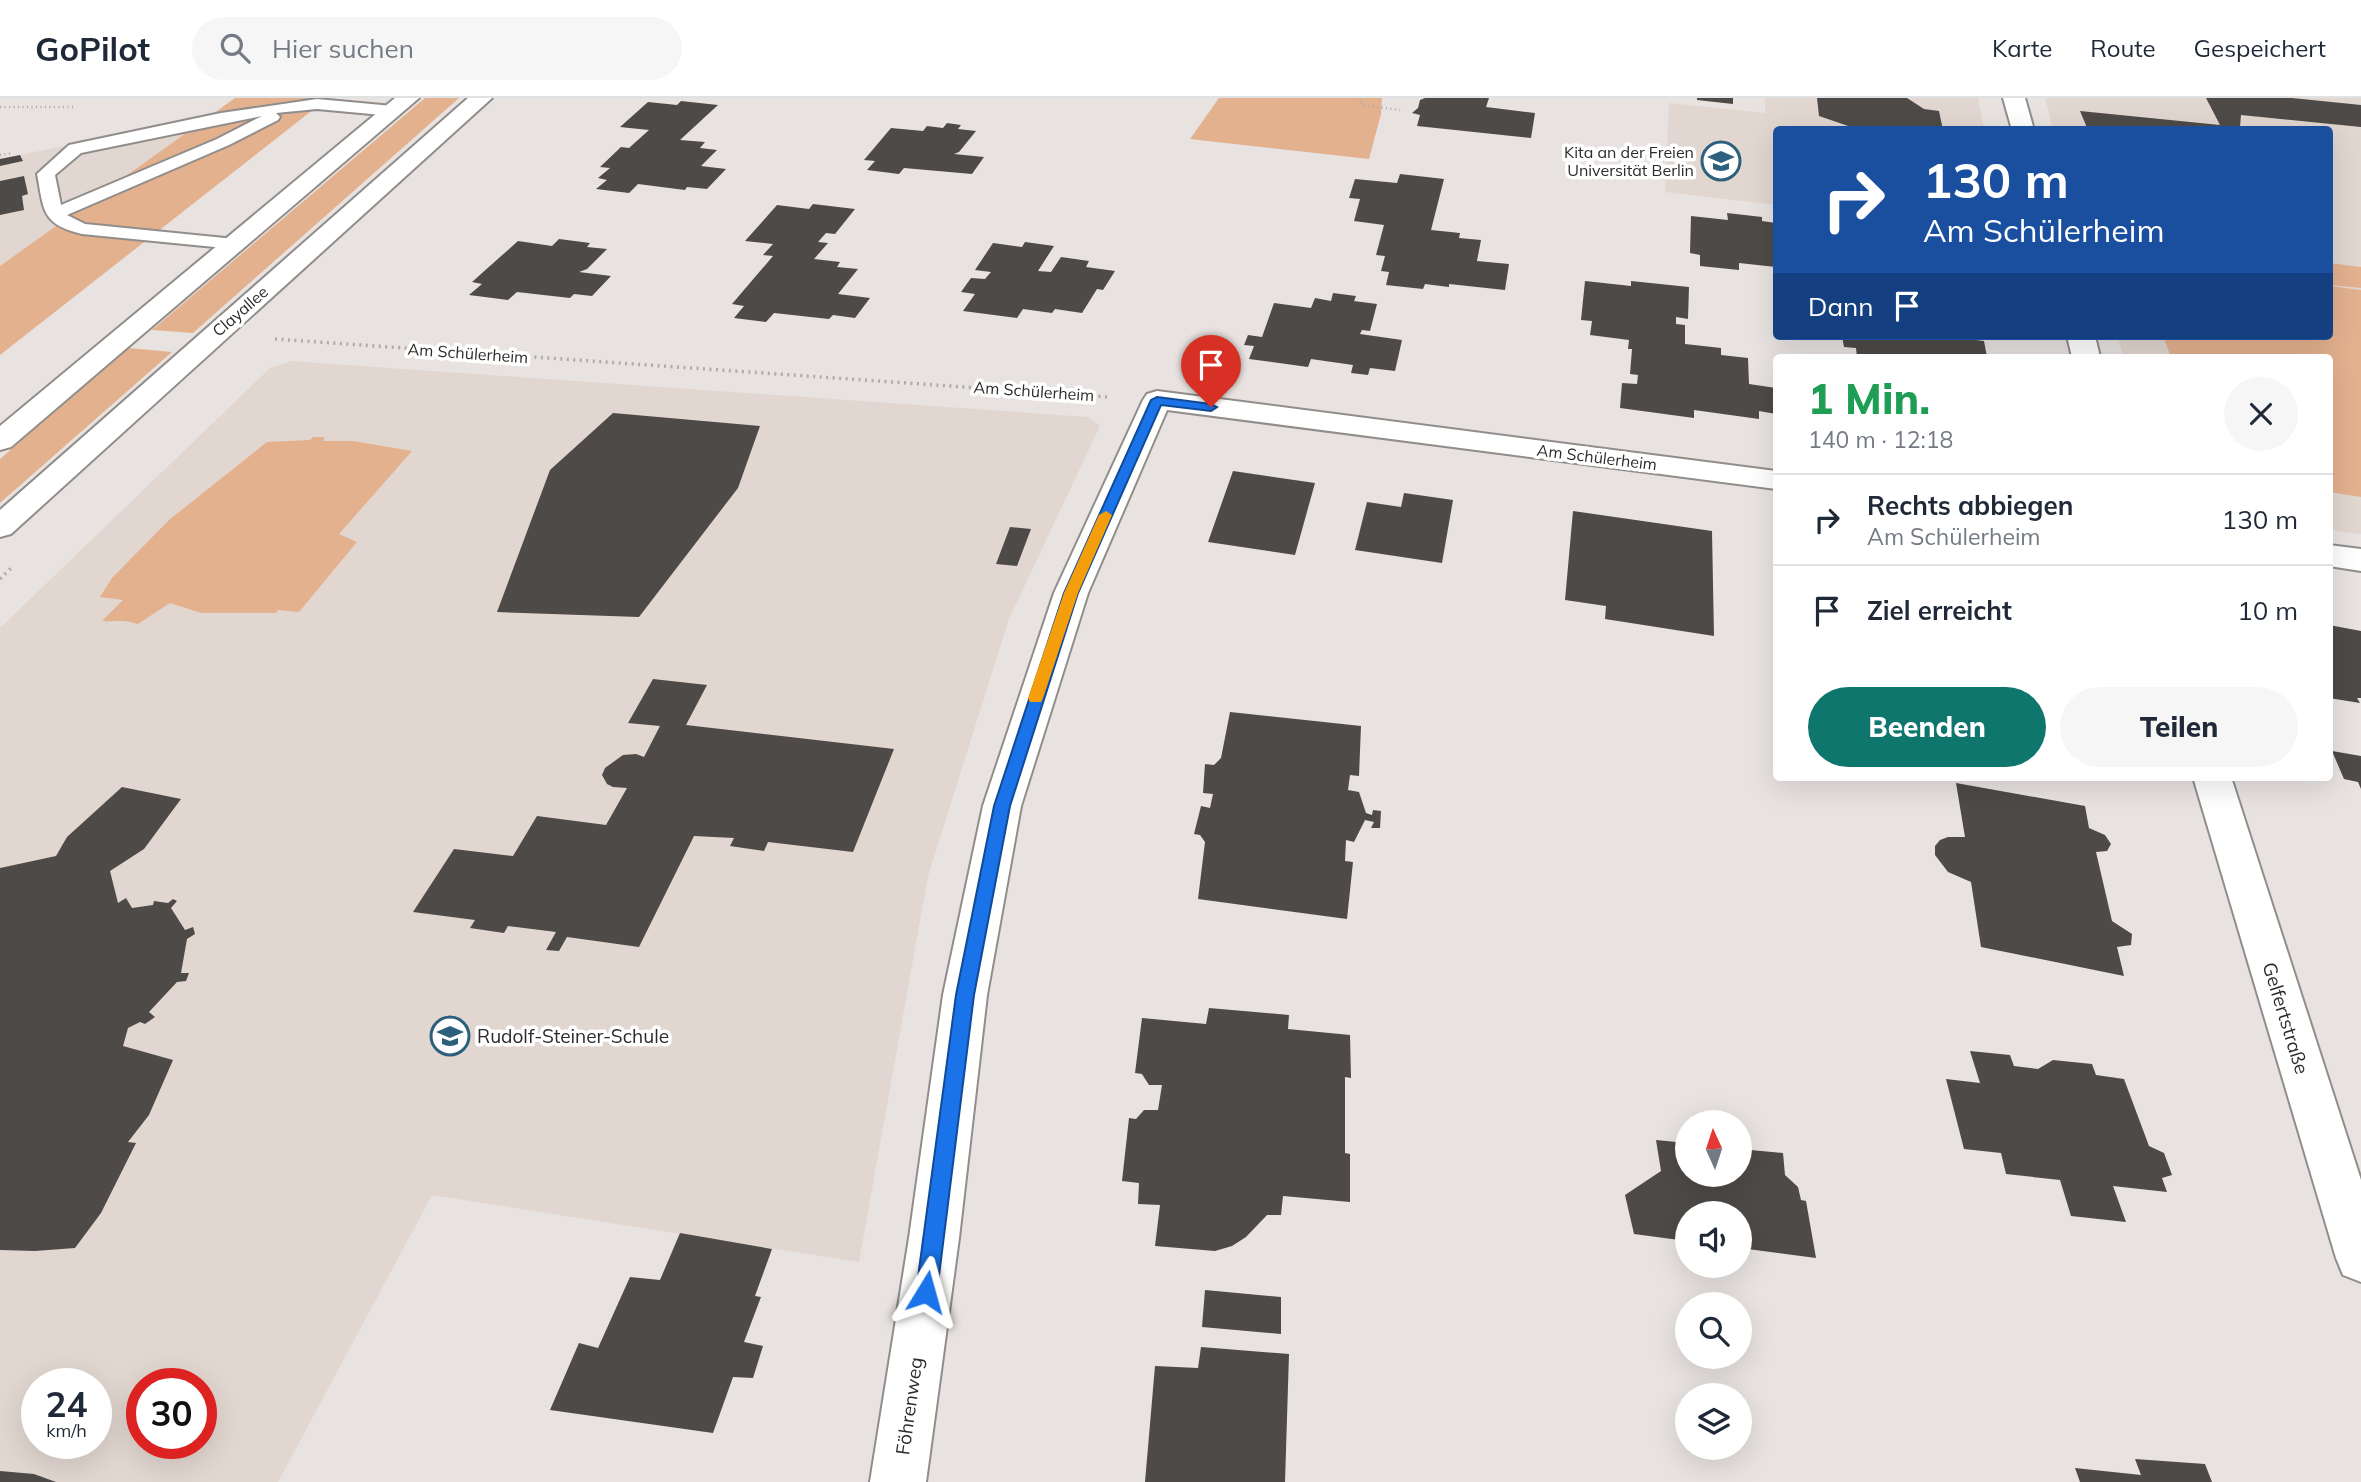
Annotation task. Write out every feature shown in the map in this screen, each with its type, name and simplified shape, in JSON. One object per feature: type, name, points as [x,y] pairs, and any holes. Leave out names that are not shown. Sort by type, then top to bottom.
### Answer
[{"type":"street","name":"Clayallee","points":[[0,527],[481,98]]},
{"type":"street","points":[[2014,98],[2022,126]]},
{"type":"street","points":[[0,441],[400,104]]},
{"type":"street","name":"Am Schülerheim","points":[[1157,400],[1773,480]]},
{"type":"street","name":"Föhrenweg","points":[[898,1482],[934,1238],[965,995],[1002,806],[1071,593],[1157,400]]},
{"type":"street","points":[[2333,556],[2361,560]]},
{"type":"street","name":"Gelfertstraße","points":[[2213,781],[2361,1258]]},
{"type":"lane","points":[[235,244],[82,229],[68,225],[54,214],[46,174],[75,149],[268,110],[317,104],[330,106]]},
{"type":"lane","points":[[54,214],[223,142],[280,114],[330,106],[400,104]]},
{"type":"path","points":[[1360,98],[1362,105],[1400,110]]},
{"type":"path","name":"Am Schülerheim","points":[[288,340],[1157,400]]},
{"type":"shaded area","points":[[235,98],[328,98],[0,355],[0,266]]},
{"type":"shaded area","points":[[425,98],[459,98],[193,333],[152,330]]},
{"type":"shaded area","points":[[1219,98],[1382,98],[1381,114],[1369,159],[1190,139]]},
{"type":"shaded area","name":"Kita an der Freien Universität Berlin","points":[[1765,98],[1978,98],[1983,126],[1773,126],[1773,205],[1665,192],[1669,103],[1765,113]]},
{"type":"shaded area","points":[[2045,98],[2361,98],[2361,534],[2333,530],[2333,354],[2123,354],[2118,340],[2333,340],[2333,126],[2052,126]]},
{"type":"shaded area","points":[[211,116],[0,266],[0,159]]},
{"type":"shaded area","points":[[2333,264],[2361,267],[2361,288],[2333,285]]},
{"type":"shaded area","points":[[2333,286],[2361,290],[2361,497],[2333,493],[2333,354],[2170,354],[2165,340],[2333,340]]},
{"type":"shaded area","points":[[129,348],[172,352],[0,503],[0,459]]},
{"type":"shaded area","name":"Rudolf-Steiner-Schule","points":[[291,361],[1088,417],[1100,426],[1009,619],[928,876],[859,1262],[432,1195],[278,1482],[0,1482],[0,628],[270,368]]},
{"type":"shaded area","points":[[313,437],[325,437],[323,441],[353,441],[412,451],[339,534],[357,542],[299,612],[278,610],[276,613],[201,613],[170,603],[138,624],[102,621],[123,600],[100,597],[112,578],[169,520],[267,442],[310,440]]},
{"type":"building","points":[[1489,98],[1486,107],[1535,113],[1531,138],[1417,126],[1420,115],[1412,113],[1418,108],[1420,100]]},
{"type":"building","points":[[1733,98],[1733,104],[1697,100]]},
{"type":"building","points":[[1817,98],[1907,98],[1924,109],[1939,111],[1942,126],[1848,126],[1819,116]]},
{"type":"building","points":[[2206,98],[2292,98],[2361,105],[2361,127],[2241,115],[2240,126],[2086,126],[2080,111],[2220,125]]},
{"type":"building","points":[[681,101],[718,105],[680,140],[705,142],[700,148],[717,150],[701,166],[726,169],[707,189],[687,187],[685,190],[638,184],[629,193],[596,189],[607,180],[598,178],[610,168],[600,167],[621,147],[629,148],[649,130],[620,127],[648,102],[677,105]]},
{"type":"building","points":[[947,123],[961,125],[958,129],[976,131],[959,152],[954,154],[984,157],[972,174],[904,168],[899,174],[867,170],[875,161],[864,160],[891,128],[923,131],[927,126],[943,128]]},
{"type":"building","points":[[20,155],[23,161],[0,166],[0,159]]},
{"type":"building","points":[[1400,174],[1444,179],[1431,230],[1460,233],[1459,238],[1481,240],[1477,261],[1509,264],[1505,290],[1449,284],[1449,287],[1425,284],[1423,289],[1386,285],[1389,272],[1381,271],[1385,256],[1376,255],[1384,225],[1354,221],[1360,199],[1349,198],[1355,179],[1397,183]]},
{"type":"building","points":[[24,176],[28,194],[22,196],[24,210],[0,215],[0,181]]},
{"type":"building","points":[[813,204],[855,209],[835,234],[826,233],[818,242],[828,243],[814,259],[840,262],[837,267],[858,269],[838,294],[870,298],[855,318],[833,315],[829,319],[774,313],[766,322],[734,318],[744,306],[732,304],[773,256],[763,255],[773,244],[745,241],[777,205],[809,209]]},
{"type":"building","points":[[1727,213],[1762,217],[1762,221],[1773,223],[1773,267],[1739,263],[1739,270],[1700,266],[1700,255],[1690,253],[1691,216],[1728,220]]},
{"type":"building","points":[[559,239],[590,243],[587,247],[607,249],[587,269],[579,272],[611,276],[592,296],[574,294],[570,298],[517,292],[508,300],[469,295],[482,284],[472,282],[518,241],[552,246]]},
{"type":"building","points":[[1025,242],[1054,246],[1038,271],[1051,272],[1061,257],[1089,261],[1086,267],[1115,271],[1103,290],[1097,289],[1082,313],[1055,309],[1052,313],[1023,309],[1017,318],[963,311],[975,294],[961,292],[971,278],[985,279],[991,272],[975,270],[993,243],[1022,247]]},
{"type":"building","points":[[1585,281],[1631,286],[1631,281],[1689,287],[1688,319],[1676,317],[1676,324],[1685,325],[1685,344],[1721,348],[1721,355],[1748,358],[1749,384],[1773,388],[1773,413],[1759,411],[1759,419],[1694,410],[1694,418],[1620,408],[1622,383],[1637,384],[1638,375],[1630,374],[1632,349],[1628,349],[1629,340],[1590,335],[1592,321],[1581,320]]},
{"type":"building","points":[[1333,293],[1356,296],[1354,301],[1377,304],[1370,331],[1362,330],[1360,334],[1402,340],[1395,371],[1370,368],[1368,375],[1351,373],[1353,365],[1311,359],[1308,367],[1249,359],[1254,346],[1244,345],[1248,335],[1262,337],[1274,303],[1311,308],[1315,298],[1331,301]]},
{"type":"building","points":[[1843,340],[1976,340],[1984,341],[1986,354],[1857,354],[1856,348],[1844,347]]},
{"type":"building","points":[[613,413],[760,426],[738,488],[639,617],[497,612],[550,470]]},
{"type":"building","points":[[1233,471],[1315,483],[1295,555],[1208,542]]},
{"type":"building","points":[[1404,493],[1453,500],[1442,563],[1355,550],[1367,502],[1401,507]]},
{"type":"building","points":[[1573,511],[1712,531],[1714,636],[1605,619],[1606,606],[1565,600]]},
{"type":"building","points":[[1010,527],[1031,529],[1017,566],[996,564]]},
{"type":"building","points":[[2333,626],[2361,631],[2361,698],[2357,698],[2360,703],[2333,699]]},
{"type":"building","points":[[653,679],[707,685],[686,725],[894,749],[853,852],[768,842],[764,851],[730,846],[734,838],[694,836],[639,947],[567,937],[559,951],[546,950],[556,932],[508,926],[504,933],[470,928],[475,920],[413,912],[454,849],[513,856],[537,816],[606,825],[627,788],[607,784],[602,775],[605,768],[623,755],[636,754],[644,757],[660,726],[628,723]]},
{"type":"building","points":[[1230,712],[1361,726],[1359,776],[1350,775],[1348,790],[1359,792],[1366,813],[1372,815],[1373,810],[1381,811],[1380,828],[1371,828],[1374,822],[1365,820],[1354,842],[1346,840],[1345,861],[1353,862],[1347,919],[1198,899],[1205,842],[1200,835],[1194,834],[1201,806],[1210,808],[1213,794],[1203,793],[1205,764],[1214,765],[1221,758]]},
{"type":"building","points":[[2333,751],[2361,756],[2361,789],[2358,782],[2344,779]]},
{"type":"building","points":[[1956,783],[2085,806],[2089,828],[2105,835],[2111,844],[2107,851],[2096,852],[2112,921],[2132,934],[2131,945],[2117,947],[2124,976],[1981,947],[1971,882],[1948,872],[1935,855],[1935,846],[1940,840],[1965,837]]},
{"type":"building","points":[[122,787],[181,799],[144,849],[110,871],[118,903],[126,898],[132,908],[153,905],[154,901],[168,903],[173,899],[177,901],[171,908],[185,930],[193,927],[195,934],[187,939],[181,973],[189,973],[186,981],[177,982],[149,1012],[155,1017],[145,1024],[140,1022],[128,1028],[123,1046],[173,1060],[149,1115],[128,1142],[136,1143],[101,1213],[75,1248],[0,1250],[0,868],[56,856],[67,837]]},
{"type":"building","points":[[1209,1008],[1289,1015],[1288,1029],[1350,1035],[1351,1078],[1345,1077],[1345,1153],[1350,1154],[1350,1202],[1283,1196],[1281,1215],[1267,1215],[1246,1237],[1232,1246],[1215,1251],[1155,1246],[1160,1205],[1138,1204],[1139,1183],[1122,1181],[1129,1118],[1136,1119],[1144,1110],[1158,1110],[1162,1085],[1149,1085],[1142,1074],[1135,1073],[1142,1018],[1206,1024]]},
{"type":"building","points":[[1970,1051],[2010,1055],[2014,1066],[2038,1069],[2053,1060],[2092,1064],[2096,1075],[2124,1079],[2149,1146],[2164,1153],[2172,1175],[2162,1178],[2167,1192],[2113,1186],[2126,1222],[2071,1216],[2060,1180],[2006,1174],[2001,1153],[1964,1149],[1946,1079],[1980,1083]]},
{"type":"building","points":[[1656,1140],[1675,1142],[1675,1187],[1752,1187],[1752,1150],[1783,1153],[1785,1175],[1798,1187],[1801,1200],[1806,1201],[1816,1258],[1752,1250],[1752,1201],[1675,1201],[1675,1239],[1634,1234],[1625,1195],[1661,1171]]},
{"type":"building","points":[[680,1233],[772,1249],[755,1296],[761,1297],[744,1342],[763,1346],[753,1378],[733,1377],[713,1433],[550,1410],[579,1343],[598,1348],[630,1277],[660,1280]]},
{"type":"building","points":[[1205,1290],[1281,1297],[1281,1334],[1202,1327]]},
{"type":"building","points":[[1201,1347],[1289,1354],[1285,1482],[1145,1482],[1155,1366],[1198,1368]]},
{"type":"building","points":[[2135,1459],[2205,1464],[2212,1482],[2080,1482],[2075,1468],[2141,1475]]},
{"type":"building","points":[[0,1471],[34,1474],[56,1482],[0,1482]]},
{"type":"slow traffic","points":[[1035,698],[1071,593],[1106,515]]},
{"type":"place","name":"Kita an der Freien Universität Berlin","points":[[1721,161]]},
{"type":"place","name":"Rudolf-Steiner-Schule","points":[[450,1036]]},
{"type":"route","points":[[926,1292],[965,995],[1002,806],[1038,688],[1071,593],[1157,400],[1211,407]]}]
